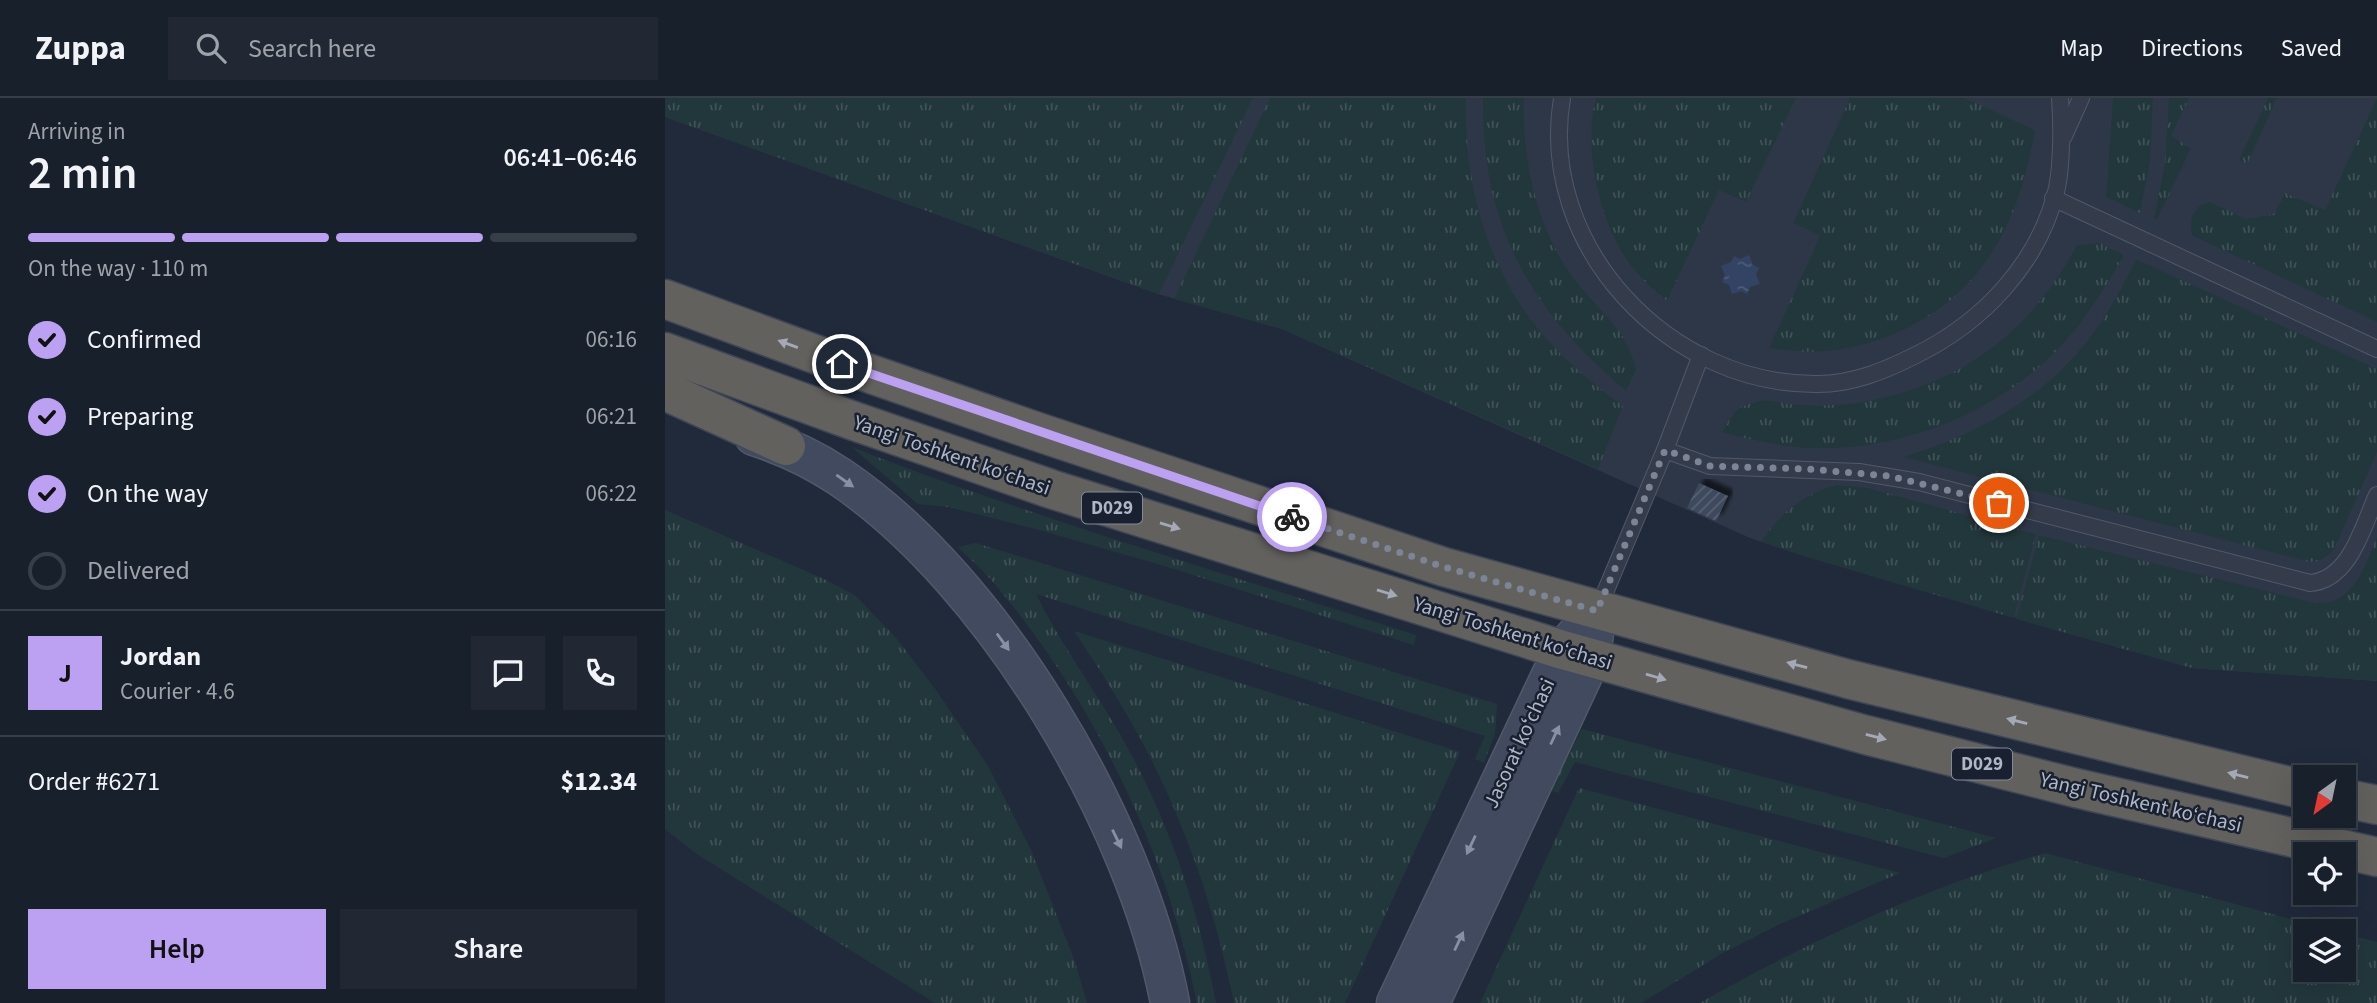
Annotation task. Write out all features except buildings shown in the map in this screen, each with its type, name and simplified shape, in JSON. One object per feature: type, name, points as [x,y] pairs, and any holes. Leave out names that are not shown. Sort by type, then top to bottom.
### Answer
[{"type":"highway","name":"Yangi Toshkent ko‘chasi","points":[[665,299],[1041,433],[1444,567],[1861,682],[2293,787]]},
{"type":"highway","name":"Yangi Toshkent ko‘chasi","points":[[665,352],[1051,489],[1577,654],[1918,748],[2076,788],[2377,857]]},
{"type":"highway","points":[[665,391],[786,446]]},
{"type":"highway","points":[[2356,801],[2377,805]]},
{"type":"main road","points":[[665,407],[786,446],[840,477],[923,546],[982,614],[1035,689],[1092,788],[1122,848],[1163,965],[1170,1003]]},
{"type":"main road","name":"Jasorat koʻchasi","points":[[1430,1003],[1597,611]]},
{"type":"main road","name":"Jasorat koʻchasi","points":[[1396,1003],[1577,654]]},
{"type":"lane","points":[[1562,98],[1559,113],[1559,157],[1566,196],[1581,234],[1602,271],[1632,306],[1665,334],[1701,355],[1741,372],[1782,382],[1820,384],[1856,379],[1896,365],[1966,326],[1994,301],[2022,266],[2043,228],[2057,188],[2060,98]]},
{"type":"lane","points":[[2060,145],[2081,98]]},
{"type":"lane","points":[[2053,198],[2377,349]]},
{"type":"lane","points":[[1597,611],[1665,450],[1701,355]]},
{"type":"lane","points":[[1665,450],[1710,466],[1859,472],[1919,482],[2310,583],[2331,577],[2346,563],[2377,495]]},
{"type":"shaded area","points":[[665,98],[2377,98],[2377,681],[2192,668],[1750,538],[1282,329],[1158,294],[665,117]]},
{"type":"green space","points":[[665,98],[1253,98],[1159,294],[665,117]]},
{"type":"green space","points":[[1270,98],[1466,98],[1466,127],[1473,185],[1479,213],[1499,267],[1529,317],[1549,342],[1585,376],[1623,406],[1598,469],[1282,329],[1174,299]]},
{"type":"green space","points":[[1483,98],[1524,98],[1529,167],[1540,212],[1558,254],[1570,273],[1626,342],[1636,370],[1626,391],[1563,329],[1538,296],[1518,262],[1502,226],[1491,186],[1485,144]]},
{"type":"green space","points":[[1596,98],[1796,98],[1746,202],[1719,190],[1667,301],[1632,267],[1611,230],[1603,209],[1591,140]]},
{"type":"green space","points":[[1850,98],[1965,98],[2035,130],[2020,193],[1995,248],[1978,272],[1932,314],[1903,330],[1854,347],[1805,352],[1769,348],[1820,236],[1793,223]]},
{"type":"green space","points":[[2113,98],[2153,98],[2150,162],[2140,213],[2106,197]]},
{"type":"green space","points":[[2169,98],[2189,98],[2171,136],[2191,148],[2157,220],[2154,218],[2165,163]]},
{"type":"green space","points":[[2268,98],[2277,98],[2247,164],[2239,160]]},
{"type":"green space","points":[[2377,98],[2377,322],[2193,236],[2193,215],[2199,207],[2210,202],[2246,219],[2274,214],[2285,193],[2325,210]]},
{"type":"green space","points":[[2099,243],[2124,255],[2085,317],[2067,340],[2032,373],[1975,410],[1912,436],[1845,448],[1789,446],[1722,432],[1737,410],[1756,402],[1768,400],[1814,405],[1857,403],[1928,384],[1959,369],[2013,330],[2058,277],[2077,245]]},
{"type":"green space","points":[[2136,259],[2377,369],[2377,452],[2335,548],[2325,557],[2314,562],[2305,561],[1903,457],[1959,437],[1985,424],[2010,410],[2057,374],[2102,321]]},
{"type":"green space","points":[[852,447],[1062,522],[1416,635],[1414,645],[1168,567],[1043,531],[949,507],[918,504]]},
{"type":"green space","points":[[1836,485],[1868,488],[2036,534],[2014,618],[1761,541],[1777,522],[1803,499]]},
{"type":"green space","points":[[665,510],[824,579],[856,596],[897,639],[988,766],[1031,850],[1075,962],[1087,1003],[935,1003],[697,854],[665,829]]},
{"type":"green space","points":[[2039,535],[2316,603],[2329,602],[2349,590],[2362,571],[2377,537],[2377,681],[2192,668],[2016,619]]},
{"type":"green space","points":[[976,543],[1497,704],[1495,734],[1484,763],[1475,759],[1485,736],[1036,594],[1138,767],[1180,865],[1201,934],[1216,1003],[1197,1003],[1167,892],[1123,784],[1097,732],[1034,634],[994,583],[958,547]]},
{"type":"green space","points":[[1074,631],[1460,752],[1345,1003],[1234,1003],[1210,908],[1177,815],[1132,723]]},
{"type":"green space","points":[[1582,729],[1996,838],[1944,858],[1575,762],[1558,793],[1550,790]]},
{"type":"green space","points":[[1579,788],[1900,873],[1780,924],[1721,954],[1641,1003],[1480,1003]]},
{"type":"green space","points":[[2045,853],[2293,920],[2293,982],[2356,982],[2356,936],[2377,942],[2377,1003],[1700,1003],[1783,958],[1868,918],[1955,882]]},
{"type":"water","points":[[1749,255],[1753,265],[1759,268],[1756,274],[1760,284],[1750,287],[1747,294],[1741,291],[1732,294],[1729,285],[1722,282],[1725,275],[1721,266],[1731,262],[1734,256],[1740,259]]},
{"type":"way so far","points":[[1292,517],[1444,567],[1597,611],[1665,450],[1710,466],[1808,469],[1889,476],[1999,503]]},
{"type":"route","points":[[842,364],[1292,517]]}]
